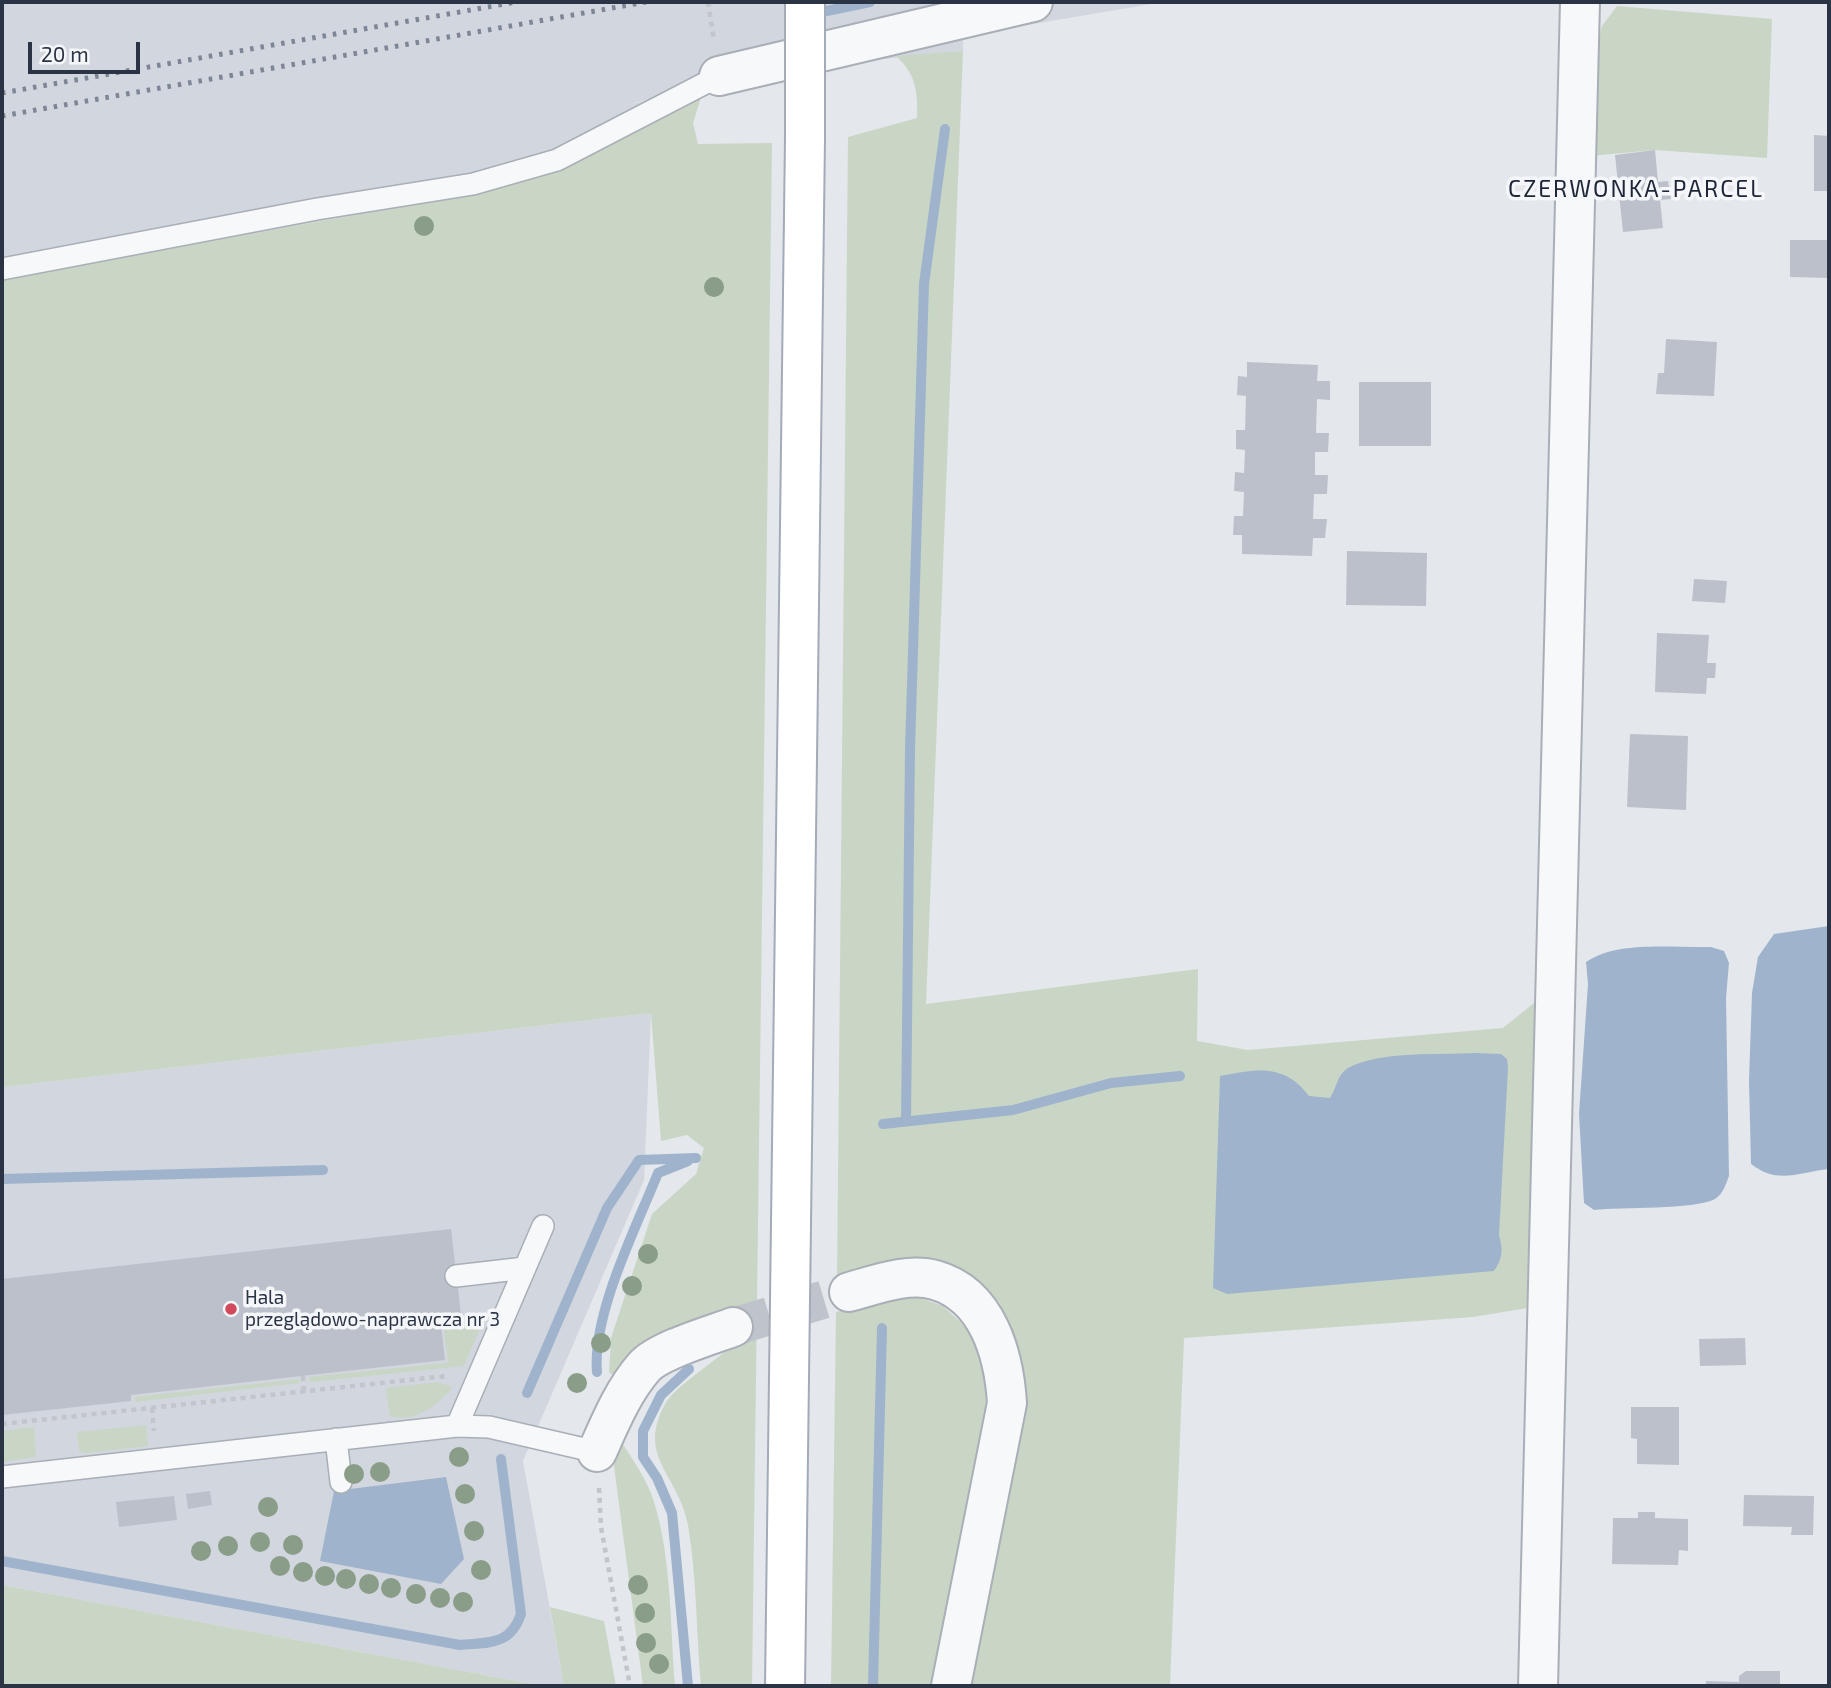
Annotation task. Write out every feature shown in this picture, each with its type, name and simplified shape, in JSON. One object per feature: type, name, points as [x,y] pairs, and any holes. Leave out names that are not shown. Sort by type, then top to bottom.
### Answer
[{"type":"main road","points":[[785,1686],[805,2]]},
{"type":"street","points":[[719,76],[1033,2]]},
{"type":"street","points":[[1538,1686],[1580,2]]},
{"type":"street","points":[[849,1292],[917,1278],[935,1280],[960,1292],[979,1308],[996,1344],[1005,1377],[1007,1403],[951,1686]]},
{"type":"street","points":[[597,1452],[613,1415],[646,1365],[684,1345],[733,1327]]},
{"type":"lane","points":[[2,269],[500,177],[557,160],[719,76]]},
{"type":"lane","points":[[457,1426],[544,1226]]},
{"type":"lane","points":[[456,1276],[526,1268]]},
{"type":"lane","points":[[2,1477],[457,1426],[489,1427],[597,1452]]},
{"type":"lane","points":[[336,1439],[341,1482]]},
{"type":"path","points":[[303,1376],[304,1391]]},
{"type":"path","points":[[2,1424],[438,1376],[478,1378]]},
{"type":"path","points":[[597,1452],[601,1527],[630,1686]]},
{"type":"shaded area","points":[[2,2],[1163,2],[963,36],[963,51],[854,62],[628,104],[702,94],[593,154],[549,172],[492,190],[2,279]]},
{"type":"shaded area","points":[[651,1013],[644,1180],[523,1461],[564,1686],[543,1686],[2,1585],[2,1087]]},
{"type":"green space","points":[[1617,6],[1772,19],[1767,158],[1655,150],[1590,156],[1593,65],[1602,26]]},
{"type":"green space","points":[[963,51],[926,1004],[1198,969],[1197,1041],[1248,1050],[1503,1028],[1539,999],[1534,1307],[1473,1317],[1184,1338],[1170,1686],[959,1686],[1023,1370],[999,1302],[965,1272],[915,1261],[837,1278],[848,137],[917,118],[917,100],[912,77],[896,56]]},
{"type":"green space","points":[[702,94],[693,123],[698,144],[772,143],[752,1686],[701,1686],[688,1525],[677,1493],[662,1466],[655,1440],[657,1424],[669,1399],[736,1342],[620,1377],[609,1373],[611,1338],[652,1214],[696,1174],[704,1148],[687,1135],[661,1141],[651,1013],[2,1087],[2,279],[492,190],[600,148]]},
{"type":"green space","points":[[911,1295],[943,1306],[973,1334],[989,1360],[992,1404],[938,1686],[831,1686],[836,1312]]},
{"type":"green space","points":[[486,1314],[464,1366],[310,1382],[309,1377],[448,1363],[444,1328],[464,1325],[463,1316]]},
{"type":"green space","points":[[299,1379],[299,1383],[135,1402],[135,1397]]},
{"type":"green space","points":[[437,1382],[453,1387],[433,1406],[417,1415],[399,1418],[390,1416],[386,1388]]},
{"type":"green space","points":[[146,1425],[148,1446],[85,1453],[79,1450],[77,1432]]},
{"type":"green space","points":[[34,1427],[36,1457],[2,1462],[2,1431]]},
{"type":"green space","points":[[620,1440],[648,1485],[660,1524],[667,1570],[675,1686],[643,1686],[612,1451]]},
{"type":"green space","points":[[2,1585],[543,1686],[2,1686]]},
{"type":"green space","points":[[550,1607],[604,1621],[616,1686],[564,1686]]},
{"type":"water","points":[[1829,926],[1829,1169],[1789,1176],[1770,1174],[1751,1164],[1749,1081],[1752,993],[1758,957],[1774,934]]},
{"type":"water","points":[[1711,947],[1724,951],[1729,963],[1726,998],[1729,1176],[1722,1192],[1715,1199],[1691,1205],[1594,1210],[1584,1203],[1579,1114],[1588,984],[1586,962],[1599,955],[1629,948]]},
{"type":"water","points":[[1501,1054],[1507,1059],[1508,1068],[1499,1235],[1501,1254],[1494,1271],[1227,1294],[1213,1288],[1220,1076],[1258,1071],[1280,1073],[1300,1085],[1309,1096],[1330,1098],[1342,1073],[1363,1062],[1394,1056]]},
{"type":"water","points":[[446,1477],[464,1559],[441,1584],[320,1561],[334,1491]]},
{"type":"building","points":[[1814,135],[1829,136],[1829,191],[1814,191]]},
{"type":"building","points":[[1655,150],[1658,182],[1668,181],[1671,199],[1660,200],[1663,228],[1623,232],[1615,155]]},
{"type":"building","points":[[1790,240],[1829,240],[1829,278],[1790,277]]},
{"type":"building","points":[[1666,339],[1717,342],[1714,396],[1656,394],[1658,373],[1664,373]]},
{"type":"building","points":[[1247,362],[1318,365],[1317,381],[1330,381],[1330,400],[1317,399],[1316,433],[1329,433],[1328,452],[1315,452],[1315,475],[1328,475],[1327,494],[1314,494],[1313,519],[1327,519],[1325,538],[1313,538],[1312,556],[1242,554],[1242,535],[1233,535],[1234,516],[1243,516],[1244,492],[1234,491],[1235,472],[1244,473],[1245,450],[1236,449],[1236,430],[1245,430],[1246,396],[1237,395],[1238,376],[1247,377]]},
{"type":"building","points":[[1359,382],[1431,382],[1431,446],[1359,446]]},
{"type":"building","points":[[1347,551],[1427,553],[1426,606],[1346,605]]},
{"type":"building","points":[[1694,579],[1727,581],[1725,603],[1692,601]]},
{"type":"building","points":[[1657,633],[1709,635],[1707,663],[1716,663],[1715,678],[1707,678],[1706,694],[1655,692]]},
{"type":"building","points":[[1630,734],[1688,736],[1686,810],[1627,807]]},
{"type":"building","name":"Hala przeglądowo-naprawcza nr 3","points":[[451,1229],[462,1323],[441,1325],[445,1360],[131,1395],[131,1401],[2,1415],[2,1279]]},
{"type":"building","points":[[1745,1338],[1746,1365],[1700,1366],[1699,1339]]},
{"type":"building","points":[[1631,1407],[1679,1407],[1679,1465],[1637,1464],[1637,1439],[1631,1438]]},
{"type":"building","points":[[210,1491],[212,1505],[188,1509],[186,1494]]},
{"type":"building","points":[[1744,1495],[1814,1496],[1813,1535],[1791,1535],[1792,1527],[1743,1526]]},
{"type":"building","points":[[174,1496],[177,1520],[119,1527],[116,1502]]},
{"type":"building","points":[[1638,1512],[1655,1512],[1655,1518],[1688,1519],[1688,1551],[1679,1550],[1678,1565],[1612,1564],[1613,1518],[1638,1518]]},
{"type":"building","points":[[1746,1671],[1780,1671],[1780,1686],[1706,1686],[1706,1681],[1739,1682],[1739,1676]]},
{"type":"waterway","points":[[817,13],[870,2]]},
{"type":"waterway","points":[[906,1121],[910,750],[924,284],[945,129]]},
{"type":"waterway","points":[[883,1124],[1013,1110],[1111,1083],[1180,1076]]},
{"type":"waterway","points":[[527,1393],[607,1208],[639,1160],[696,1158]]},
{"type":"waterway","points":[[597,1372],[597,1349],[608,1298],[658,1173],[688,1161]]},
{"type":"waterway","points":[[2,1179],[323,1170]]},
{"type":"waterway","points":[[873,1686],[882,1328]]},
{"type":"waterway","points":[[688,1686],[672,1513],[657,1478],[643,1457],[643,1431],[661,1395],[689,1369]]},
{"type":"waterway","points":[[2,1561],[460,1645],[489,1642],[511,1632],[521,1614],[501,1459]]},
{"type":"tunnel","points":[[733,1327],[849,1292]]},
{"type":"railway","points":[[2,93],[516,2]]},
{"type":"railway","points":[[2,116],[646,2]]},
{"type":"place","name":"Hala przeglądowo-naprawcza nr 3","points":[[231,1309]]},
{"type":"district","name":"CZERWONKA-PARCEL","points":[[1636,189]]}]
